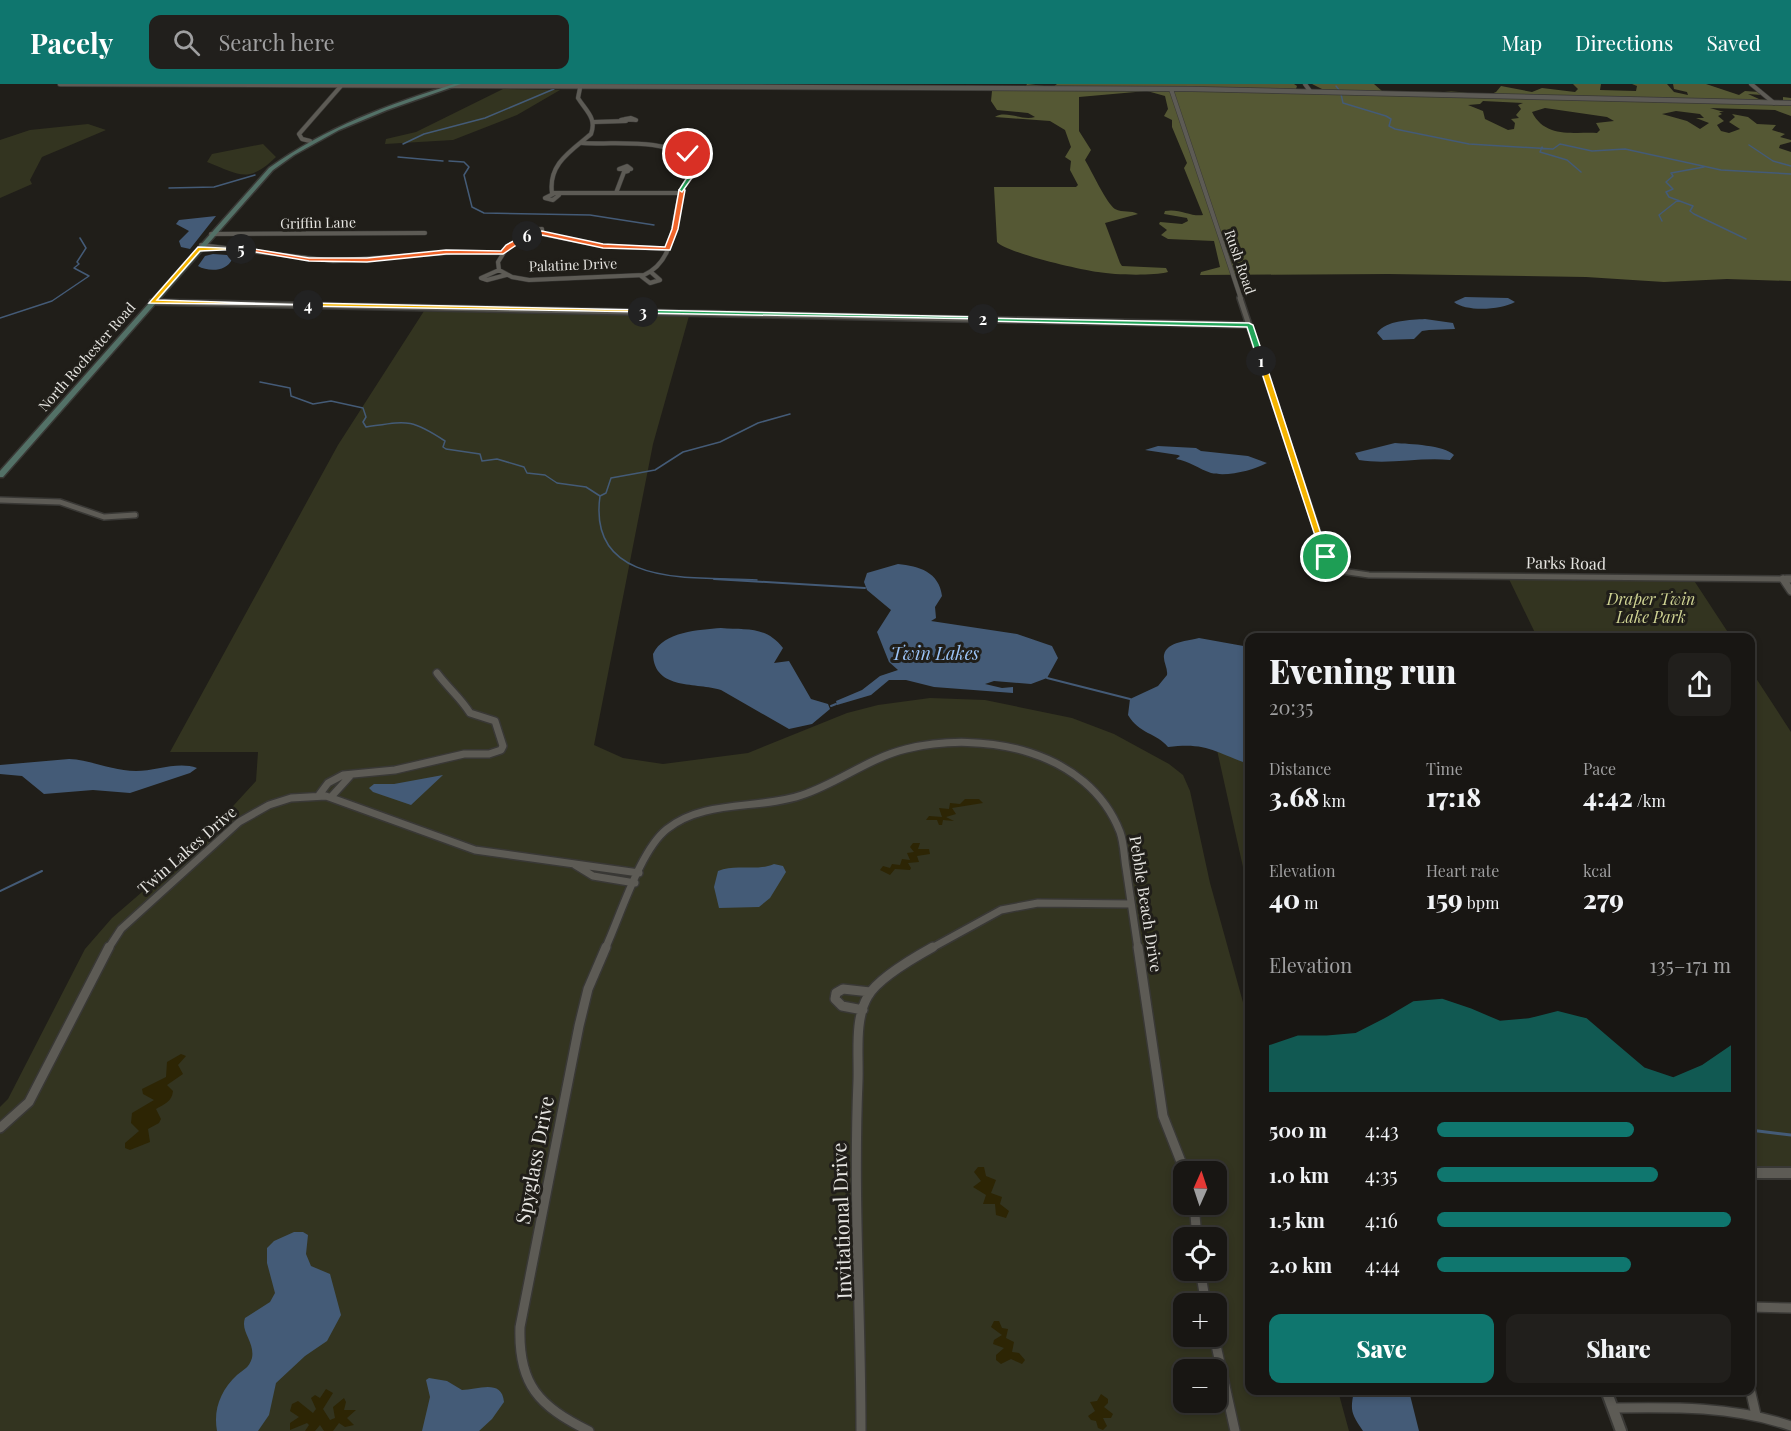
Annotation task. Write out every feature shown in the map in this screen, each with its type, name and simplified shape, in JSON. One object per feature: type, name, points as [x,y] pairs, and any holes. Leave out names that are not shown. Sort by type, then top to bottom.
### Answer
[{"type":"main road","name":"North Rochester Road","points":[[0,475],[261,177],[310,141],[362,117],[459,84]]},
{"type":"street","points":[[60,84],[1171,89],[1791,103]]},
{"type":"street","points":[[1305,84],[1310,91]]},
{"type":"street","points":[[1751,84],[1774,103]]},
{"type":"street","points":[[310,141],[302,139],[299,134],[340,86]]},
{"type":"street","points":[[553,194],[550,182],[554,169],[562,158],[591,134],[594,122],[579,100],[580,88]]},
{"type":"street","name":"Rush Road","points":[[1171,89],[1326,557],[1334,570],[1340,573]]},
{"type":"street","points":[[594,122],[624,120]]},
{"type":"street","points":[[582,143],[652,146],[686,153],[703,146],[696,144],[678,150]]},
{"type":"street","name":"Palatine Drive","points":[[506,275],[500,270],[481,278],[506,275],[541,280],[596,275],[641,276],[652,273],[668,249],[675,229],[681,193],[696,168],[696,161],[686,153]]},
{"type":"street","points":[[616,193],[624,171]]},
{"type":"street","points":[[559,195],[553,200],[545,198],[553,194],[681,193]]},
{"type":"street","name":"Griffin Lane","points":[[211,234],[424,232]]},
{"type":"street","points":[[500,270],[498,262],[508,246],[531,234],[542,233],[603,246],[668,249]]},
{"type":"street","points":[[200,247],[241,249],[285,257],[336,261],[446,252],[503,253]]},
{"type":"street","name":"Palatine Drive","points":[[641,276],[650,283],[660,280],[652,273]]},
{"type":"street","points":[[152,302],[1249,325]]},
{"type":"street","points":[[0,500],[60,502],[104,517],[135,515]]},
{"type":"street","name":"Parks Road","points":[[1340,573],[1791,579]]},
{"type":"street","points":[[1783,579],[1791,591]]},
{"type":"street","points":[[319,795],[337,777],[412,767],[464,754],[489,754],[501,750],[503,746],[495,721],[470,713],[462,699],[451,692],[436,673]]},
{"type":"street","name":"Pebble Beach Drive","points":[[639,873],[654,843],[669,826],[682,818],[701,812],[795,798],[870,762],[904,749],[932,744],[1007,747],[1052,762],[1075,774],[1096,792],[1114,819],[1121,836],[1163,1116],[1181,1161]]},
{"type":"street","points":[[331,797],[351,776]]},
{"type":"street","name":"Twin Lakes Drive","points":[[0,1128],[29,1102],[98,964],[113,939],[132,918],[250,813],[291,798],[319,795],[331,797],[457,845],[488,852],[639,873]]},
{"type":"street","name":"Twin Lakes Drive","points":[[573,864],[594,876],[635,883]]},
{"type":"street","name":"Spyglass Drive","points":[[589,1431],[537,1399],[520,1366],[518,1347],[585,1000],[639,873]]},
{"type":"street","name":"Invitational Drive","points":[[861,1431],[861,1295],[855,1150],[859,1038],[863,1010],[870,993],[903,964],[1001,910],[1038,903],[1131,904]]},
{"type":"street","points":[[863,1010],[842,1006],[835,999],[836,993],[843,988],[870,993]]},
{"type":"street","points":[[1755,1173],[1791,1173]]},
{"type":"street","points":[[1755,1307],[1791,1308]]},
{"type":"street","points":[[1216,1347],[1235,1431]]},
{"type":"street","points":[[1608,1395],[1621,1431]]},
{"type":"street","points":[[1751,1395],[1756,1415]]},
{"type":"street","points":[[1613,1408],[1704,1409],[1756,1415],[1791,1426]]},
{"type":"green space","points":[[1027,84],[1053,87],[1057,84],[1294,84],[1297,86],[1296,89],[1324,90],[1312,84],[1374,84],[1382,91],[1451,91],[1484,95],[1496,92],[1501,86],[1532,92],[1542,88],[1575,92],[1578,89],[1573,84],[1601,84],[1600,90],[1636,91],[1637,86],[1632,84],[1667,84],[1674,92],[1688,95],[1687,92],[1674,89],[1673,84],[1706,84],[1739,95],[1745,91],[1759,92],[1762,95],[1748,94],[1759,99],[1783,102],[1783,97],[1791,98],[1791,116],[1775,110],[1710,108],[1724,112],[1719,112],[1722,114],[1718,116],[1724,121],[1717,125],[1721,131],[1729,133],[1740,129],[1729,122],[1735,117],[1732,114],[1748,117],[1757,124],[1776,125],[1772,130],[1785,134],[1780,137],[1791,140],[1791,142],[1780,145],[1779,148],[1791,152],[1791,281],[1727,279],[1664,282],[1586,277],[1388,274],[1200,275],[1201,272],[1220,267],[1214,241],[1168,239],[1161,235],[1167,230],[1159,224],[1160,222],[1182,224],[1188,221],[1187,218],[1164,214],[1165,211],[1203,215],[1184,168],[1187,163],[1172,127],[1172,120],[1164,116],[1168,109],[1165,96],[1147,91],[1079,97],[1079,131],[1091,150],[1085,160],[1108,201],[1115,209],[1138,214],[1105,223],[1120,263],[1122,266],[1166,268],[1168,272],[1143,275],[1114,274],[1061,265],[1015,251],[997,242],[994,187],[1076,187],[1078,185],[1070,170],[1071,161],[1065,157],[1071,147],[1065,130],[1050,121],[995,117],[1004,115],[1035,117],[1028,113],[997,110],[991,101],[992,91],[1024,90]],"holes":[[[1483,101],[1523,103],[1518,105],[1521,109],[1516,115],[1519,118],[1511,119],[1515,123],[1514,129],[1508,130],[1485,119],[1483,111],[1468,105],[1480,104]],[[1545,108],[1607,117],[1614,121],[1596,123],[1600,130],[1597,133],[1569,133],[1544,126],[1532,112]],[[1676,111],[1700,114],[1704,118],[1696,118],[1709,123],[1700,129],[1687,121],[1662,114]]]},
{"type":"green space","points":[[503,89],[560,90],[517,115],[453,140],[385,144],[386,139],[416,132]]},
{"type":"green space","points":[[88,124],[106,130],[42,157],[30,180],[32,184],[0,198],[0,140],[30,130]]},
{"type":"green space","points":[[263,144],[276,157],[266,166],[251,174],[236,173],[207,162],[212,154]]},
{"type":"green space","points":[[424,311],[689,316],[653,444],[594,745],[623,758],[663,764],[748,753],[847,713],[878,705],[930,698],[985,700],[1072,718],[1114,734],[1169,764],[1183,775],[1190,791],[1210,883],[1245,1010],[1245,1395],[1339,1395],[1349,1431],[0,1431],[0,1107],[8,1099],[85,949],[112,918],[201,841],[256,781],[258,752],[170,752],[338,445]]},
{"type":"green space","name":"Draper Twin Lake Park","points":[[1508,577],[1693,579],[1728,633],[1535,633]]},
{"type":"green space","points":[[1755,677],[1791,732],[1791,1178],[1755,1177]]},
{"type":"green space","points":[[1201,678],[1245,679],[1245,876]]},
{"type":"sand","points":[[965,799],[979,799],[983,803],[952,808],[956,814],[946,817],[954,821],[943,820],[942,825],[939,825],[937,820],[926,820],[929,816],[942,817],[939,808],[949,809],[950,803],[960,804]]},
{"type":"sand","points":[[913,843],[920,843],[918,849],[929,849],[930,854],[917,856],[919,862],[908,863],[910,870],[895,869],[890,875],[880,870],[883,866],[890,868],[892,864],[900,865],[902,859],[910,860],[907,853],[914,852],[910,847]]},
{"type":"sand","points":[[181,1054],[186,1056],[178,1065],[183,1074],[167,1085],[173,1091],[172,1095],[167,1102],[156,1109],[161,1119],[159,1123],[148,1129],[150,1142],[130,1150],[125,1148],[125,1143],[139,1131],[131,1123],[132,1113],[154,1100],[143,1094],[142,1089],[166,1077],[167,1062]]},
{"type":"sand","points":[[978,1167],[984,1167],[986,1176],[996,1180],[991,1193],[1002,1197],[1000,1204],[1009,1211],[1006,1218],[996,1215],[995,1204],[983,1204],[986,1195],[973,1187],[981,1181],[974,1172]]},
{"type":"sand","points":[[994,1321],[999,1321],[1002,1328],[1008,1329],[1006,1338],[1014,1342],[1012,1352],[1019,1353],[1025,1360],[1022,1364],[1011,1359],[1001,1364],[996,1360],[996,1355],[1004,1348],[993,1344],[994,1340],[1002,1335],[991,1327]]},
{"type":"sand","points":[[326,1389],[333,1393],[323,1409],[330,1420],[335,1418],[333,1407],[344,1398],[346,1402],[344,1410],[356,1410],[347,1418],[354,1425],[345,1427],[339,1423],[333,1431],[324,1431],[320,1425],[315,1431],[305,1431],[309,1425],[307,1423],[290,1430],[290,1423],[299,1417],[290,1411],[292,1404],[298,1401],[313,1413],[316,1409],[311,1398],[315,1395],[320,1398]]},
{"type":"sand","points":[[1101,1394],[1108,1399],[1104,1407],[1113,1414],[1111,1418],[1103,1418],[1107,1426],[1103,1430],[1098,1428],[1096,1421],[1091,1420],[1088,1416],[1095,1411],[1090,1402],[1097,1401]]},
{"type":"water","points":[[216,216],[190,249],[181,247],[179,241],[189,231],[176,224],[179,220]]},
{"type":"water","points":[[227,255],[232,259],[222,269],[207,269],[198,266],[205,256]]},
{"type":"water","points":[[1465,297],[1508,298],[1515,302],[1501,307],[1475,309],[1454,302]]},
{"type":"water","points":[[1425,319],[1453,323],[1455,329],[1422,331],[1414,339],[1383,340],[1377,333],[1392,323]]},
{"type":"water","points":[[1395,443],[1435,447],[1454,455],[1450,460],[1382,462],[1359,460],[1355,453]]},
{"type":"water","points":[[1158,446],[1196,448],[1201,451],[1248,456],[1267,463],[1240,472],[1211,473],[1176,459],[1180,456],[1178,455],[1145,450]]},
{"type":"water","name":"Twin Lakes","points":[[898,564],[913,566],[927,572],[937,581],[942,596],[935,607],[936,618],[931,621],[1017,634],[1052,646],[1058,658],[1047,678],[1031,684],[994,681],[985,684],[1002,688],[1013,687],[1013,693],[934,687],[906,680],[889,680],[871,695],[837,705],[836,701],[862,690],[880,676],[898,670],[889,662],[877,632],[891,610],[867,590],[864,582],[867,573]]},
{"type":"water","points":[[721,628],[755,630],[770,636],[783,648],[774,663],[789,661],[811,699],[828,704],[830,709],[812,724],[789,729],[721,690],[669,680],[655,666],[653,654],[665,641],[683,633]]},
{"type":"water","points":[[1199,638],[1245,646],[1245,762],[1202,747],[1168,747],[1164,742],[1137,726],[1128,715],[1130,699],[1158,686],[1167,675],[1164,658],[1166,650],[1184,641]]},
{"type":"water","points":[[69,759],[127,771],[182,766],[197,768],[190,773],[130,793],[93,790],[44,794],[22,776],[0,774],[0,765]]},
{"type":"water","points":[[443,775],[411,805],[373,792],[369,788],[374,784],[394,784]]},
{"type":"water","points":[[774,864],[783,866],[786,872],[770,898],[759,907],[719,908],[714,887],[718,871]]},
{"type":"water","points":[[294,1232],[303,1232],[308,1235],[306,1254],[311,1266],[330,1274],[341,1315],[327,1341],[305,1356],[276,1383],[269,1415],[258,1431],[217,1431],[216,1415],[219,1400],[231,1381],[248,1366],[252,1358],[251,1347],[244,1328],[245,1318],[270,1302],[275,1293],[267,1263],[267,1248],[274,1241]]},
{"type":"water","points":[[429,1378],[447,1381],[462,1390],[481,1387],[494,1388],[499,1390],[504,1402],[492,1419],[479,1431],[422,1431],[430,1397],[426,1380]]},
{"type":"water","points":[[1353,1395],[1410,1395],[1419,1431],[1363,1431],[1352,1412]]},
{"type":"waterway","points":[[1336,86],[1340,91]]},
{"type":"waterway","points":[[403,144],[424,134],[485,118],[554,89]]},
{"type":"waterway","points":[[1341,94],[1343,103],[1386,116],[1391,119],[1389,126],[1395,129],[1469,144],[1541,148]]},
{"type":"waterway","points":[[1541,148],[1553,149],[1560,144],[1592,151],[1625,149],[1721,170],[1791,174]]},
{"type":"waterway","points":[[1749,145],[1773,161],[1791,166]]},
{"type":"waterway","points":[[1541,148],[1540,152],[1567,160],[1581,172]]},
{"type":"waterway","points":[[398,157],[443,161]]},
{"type":"waterway","points":[[449,161],[464,162],[469,167],[464,175],[472,207],[484,213],[590,215],[654,225]]},
{"type":"waterway","points":[[1678,200],[1669,197],[1666,192],[1673,189],[1666,182],[1673,176],[1671,173],[1704,167]]},
{"type":"waterway","points":[[169,188],[214,187],[255,175]]},
{"type":"waterway","points":[[1662,221],[1659,215],[1678,200]]},
{"type":"waterway","points":[[1678,200],[1693,206],[1690,211],[1694,214],[1746,239]]},
{"type":"waterway","points":[[0,318],[52,301],[89,276],[74,268],[79,264],[77,262],[86,248],[80,238]]},
{"type":"waterway","points":[[260,382],[290,388],[291,396],[313,404],[331,401],[363,408],[366,417],[363,422],[366,427],[400,423],[415,425],[445,441],[443,447],[446,449],[480,454],[482,461],[497,459],[524,467],[527,473],[545,475],[557,483],[586,487],[600,496]]},
{"type":"waterway","points":[[600,496],[606,493],[611,478],[655,470],[683,452],[720,442],[758,423],[790,414]]},
{"type":"waterway","points":[[600,496],[601,526],[610,548],[628,563],[651,572],[677,576],[757,580]]},
{"type":"waterway","points":[[714,579],[865,588]]},
{"type":"waterway","points":[[1047,678],[1130,699]]},
{"type":"waterway","points":[[831,706],[836,704]]},
{"type":"waterway","points":[[0,891],[42,871]]},
{"type":"waterway","points":[[1755,1131],[1791,1135]]},
{"type":"route","points":[[688,154],[697,165],[681,193],[673,240],[668,249],[603,246],[537,233],[512,243],[503,253],[446,252],[367,260],[309,260],[252,250],[198,249],[152,302],[1249,325],[1326,557]]}]
